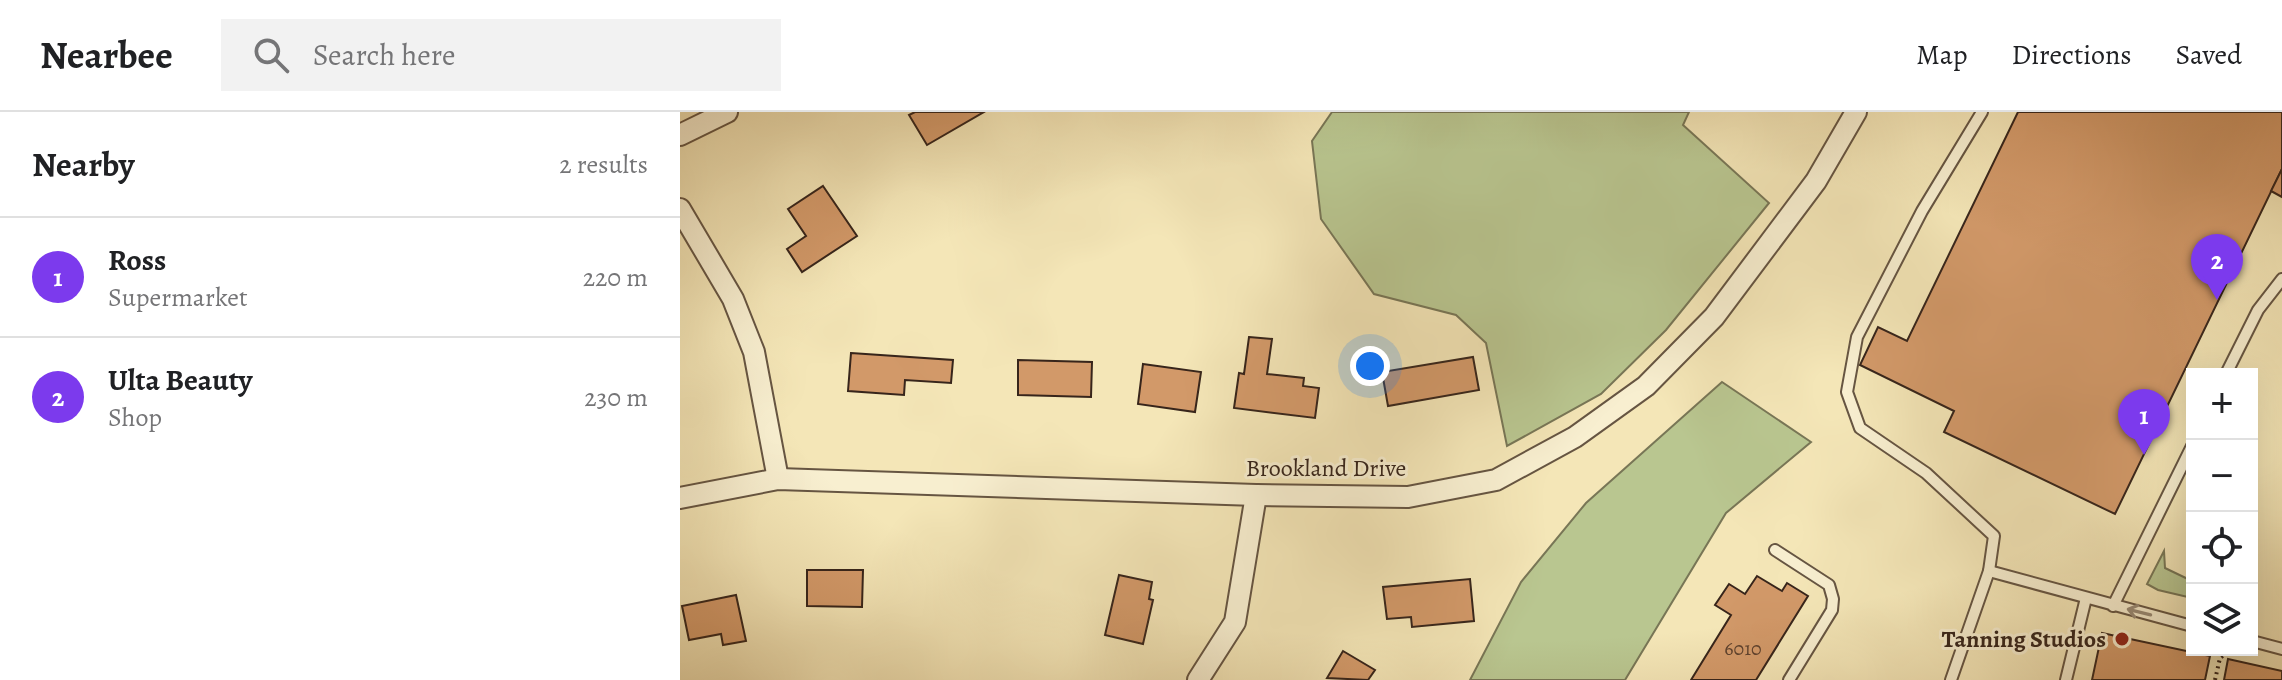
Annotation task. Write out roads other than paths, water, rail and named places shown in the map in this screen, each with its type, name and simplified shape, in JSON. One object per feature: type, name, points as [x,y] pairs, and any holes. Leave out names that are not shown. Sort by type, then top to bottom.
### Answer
[{"type":"street","points":[[680,135],[727,112]]},
{"type":"street","name":"Brookland Drive","points":[[680,498],[778,479],[1408,497],[1496,480],[1575,437],[1646,386],[1714,317],[1816,181],[1856,112]]},
{"type":"street","points":[[680,209],[733,299],[754,352],[778,479]]},
{"type":"street","points":[[1198,680],[1235,622],[1256,495]]},
{"type":"lane","points":[[1951,680],[1989,571],[1994,536],[1926,473],[1860,428],[1847,392],[1857,337],[1922,211],[1982,112]]},
{"type":"lane","points":[[2229,368],[2258,310],[2282,279]]},
{"type":"lane","points":[[2113,606],[2186,458]]},
{"type":"lane","points":[[1775,550],[1829,585],[1833,599],[1832,610],[1789,680]]},
{"type":"lane","points":[[1989,571],[2186,624]]},
{"type":"lane","points":[[2066,680],[2086,598]]},
{"type":"lane","points":[[2258,643],[2282,649]]},
{"type":"place","name":"Ulta Beauty","points":[[2217,300]]},
{"type":"place","name":"Ross","points":[[2144,455]]},
{"type":"place","name":"Tanning Studios","points":[[2122,639]]}]
